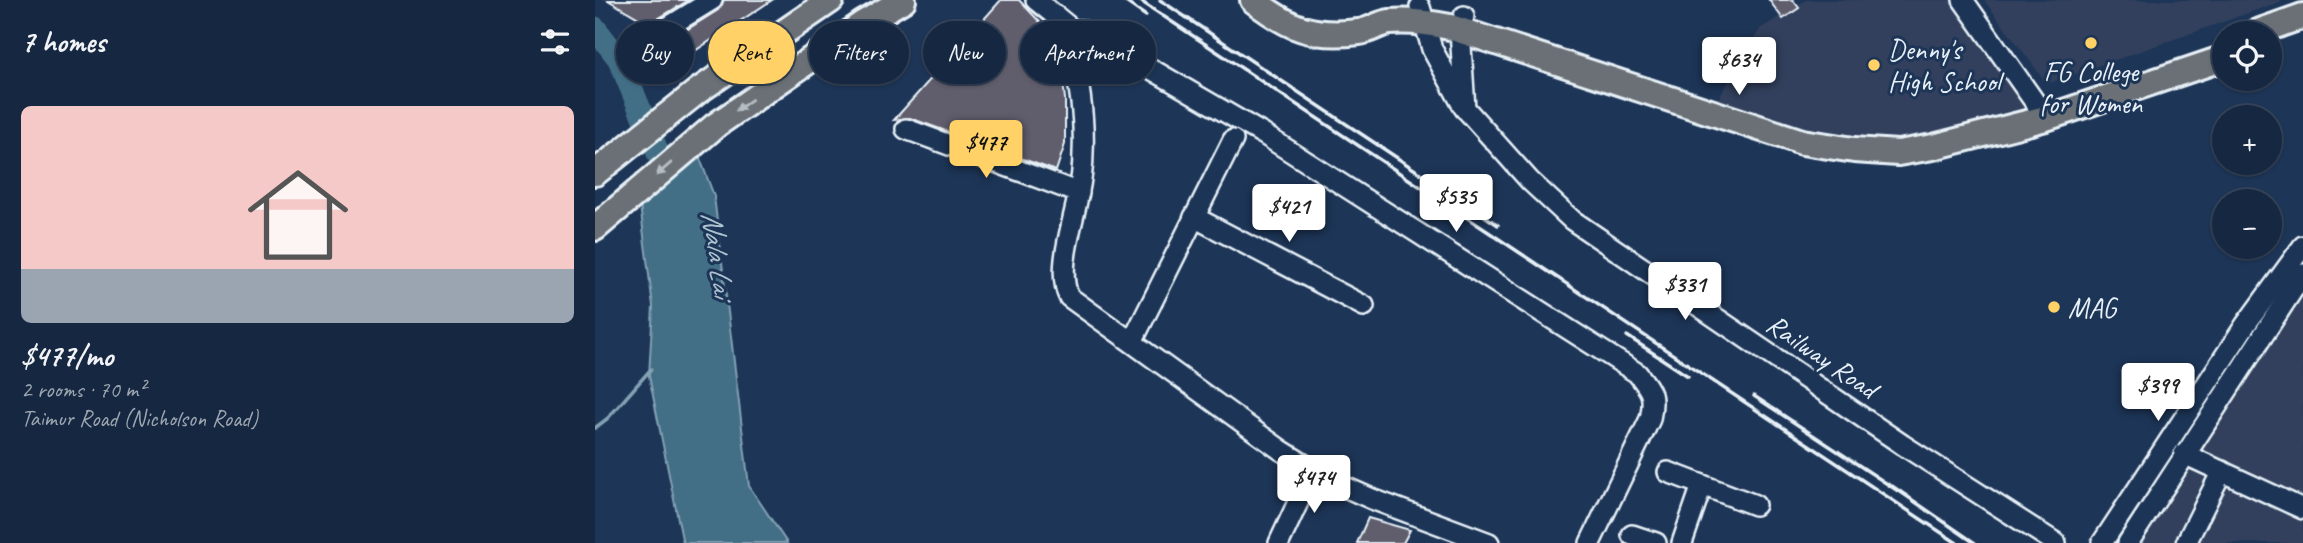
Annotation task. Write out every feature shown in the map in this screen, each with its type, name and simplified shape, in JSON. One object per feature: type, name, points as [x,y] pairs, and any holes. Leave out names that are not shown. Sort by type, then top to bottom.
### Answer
[{"type":"main road","points":[[795,25],[831,0]]},
{"type":"main road","points":[[795,70],[862,23],[903,0]]},
{"type":"main road","points":[[1253,0],[1293,27],[1321,33],[1362,32],[1387,22],[1422,14]]},
{"type":"main road","points":[[1278,0],[1301,16],[1317,21],[1422,14],[1462,23],[1808,129],[1895,138],[2042,111],[2212,61]]},
{"type":"main road","points":[[2282,23],[2303,16]]},
{"type":"main road","points":[[2282,38],[2303,31]]},
{"type":"main road","points":[[2042,111],[2212,48]]},
{"type":"main road","points":[[597,172],[708,84]]},
{"type":"main road","points":[[600,224],[716,125],[775,84]]},
{"type":"street","points":[[678,21],[712,0]]},
{"type":"street","points":[[1036,0],[1062,21]]},
{"type":"street","points":[[1963,0],[2042,111]]},
{"type":"street","name":"Railway Road","points":[[1422,14],[1432,49],[1465,109],[1530,181],[1572,220],[1903,445],[2056,543]]},
{"type":"street","points":[[1462,23],[1465,109]]},
{"type":"street","points":[[1156,72],[1263,134],[1637,373],[1654,401],[1650,419],[1590,543]]},
{"type":"street","points":[[1078,84],[1084,119],[1083,154],[1079,193],[1067,249],[1064,288],[1069,297],[1281,450],[1329,480],[1489,543]]},
{"type":"street","points":[[907,129],[1079,193]]},
{"type":"street","points":[[1132,342],[1233,140]]},
{"type":"street","points":[[1194,217],[1364,306]]},
{"type":"street","points":[[2128,543],[2184,454],[2246,336],[2266,330],[2279,293],[2303,246]]},
{"type":"street","points":[[2102,543],[2246,336],[2279,293],[2303,274]]},
{"type":"street","points":[[2184,454],[2303,509]]},
{"type":"street","points":[[1279,543],[1313,470]]},
{"type":"street","points":[[2186,543],[2222,471]]},
{"type":"street","points":[[1668,472],[1755,505]]},
{"type":"street","points":[[1682,543],[1702,485]]},
{"type":"street","points":[[1632,535],[1656,543]]},
{"type":"shaded area","name":"Denny's High School","points":[[1806,0],[1964,0],[2038,105],[1978,123],[1895,138],[1808,129],[1717,101],[1760,29]]},
{"type":"shaded area","name":"FG College for Women","points":[[1984,0],[2285,0],[2226,21],[2212,21],[2212,26],[2047,84]]},
{"type":"shaded area","points":[[2303,248],[2303,543],[2118,543]]},
{"type":"water","points":[[692,137],[714,196],[749,486],[787,543],[684,543],[682,539],[649,376],[653,306],[636,174]]},
{"type":"building","points":[[608,0],[689,0],[654,21],[644,21]]},
{"type":"building","points":[[724,0],[772,0],[740,21],[708,21],[708,42],[694,51],[694,25],[718,10]]},
{"type":"building","points":[[1001,0],[1019,0],[1039,21],[1020,21],[1020,84],[1063,84],[1065,144],[1056,171],[910,118],[894,120],[926,84],[1006,84],[1006,21],[982,21]]},
{"type":"building","points":[[1769,0],[1793,0],[1799,8],[1783,19]]},
{"type":"building","points":[[1368,518],[1410,530],[1403,543],[1357,543]]},
{"type":"waterway","name":"Nala Lai","points":[[595,28],[619,59],[671,184]]},
{"type":"waterway","points":[[595,428],[608,418],[651,369]]},
{"type":"railway","points":[[1123,0],[1146,16]]},
{"type":"railway","points":[[1139,0],[1957,543]]},
{"type":"railway","points":[[1160,0],[1498,225]]},
{"type":"railway","points":[[1627,336],[1688,376]]},
{"type":"railway","points":[[1754,396],[1898,491]]},
{"type":"railway","points":[[1892,486],[1975,543]]},
{"type":"place","name":"FG College for Women","points":[[2091,43]]},
{"type":"place","name":"Denny's High School","points":[[1874,65]]},
{"type":"place","name":"MAG","points":[[2054,307]]}]
